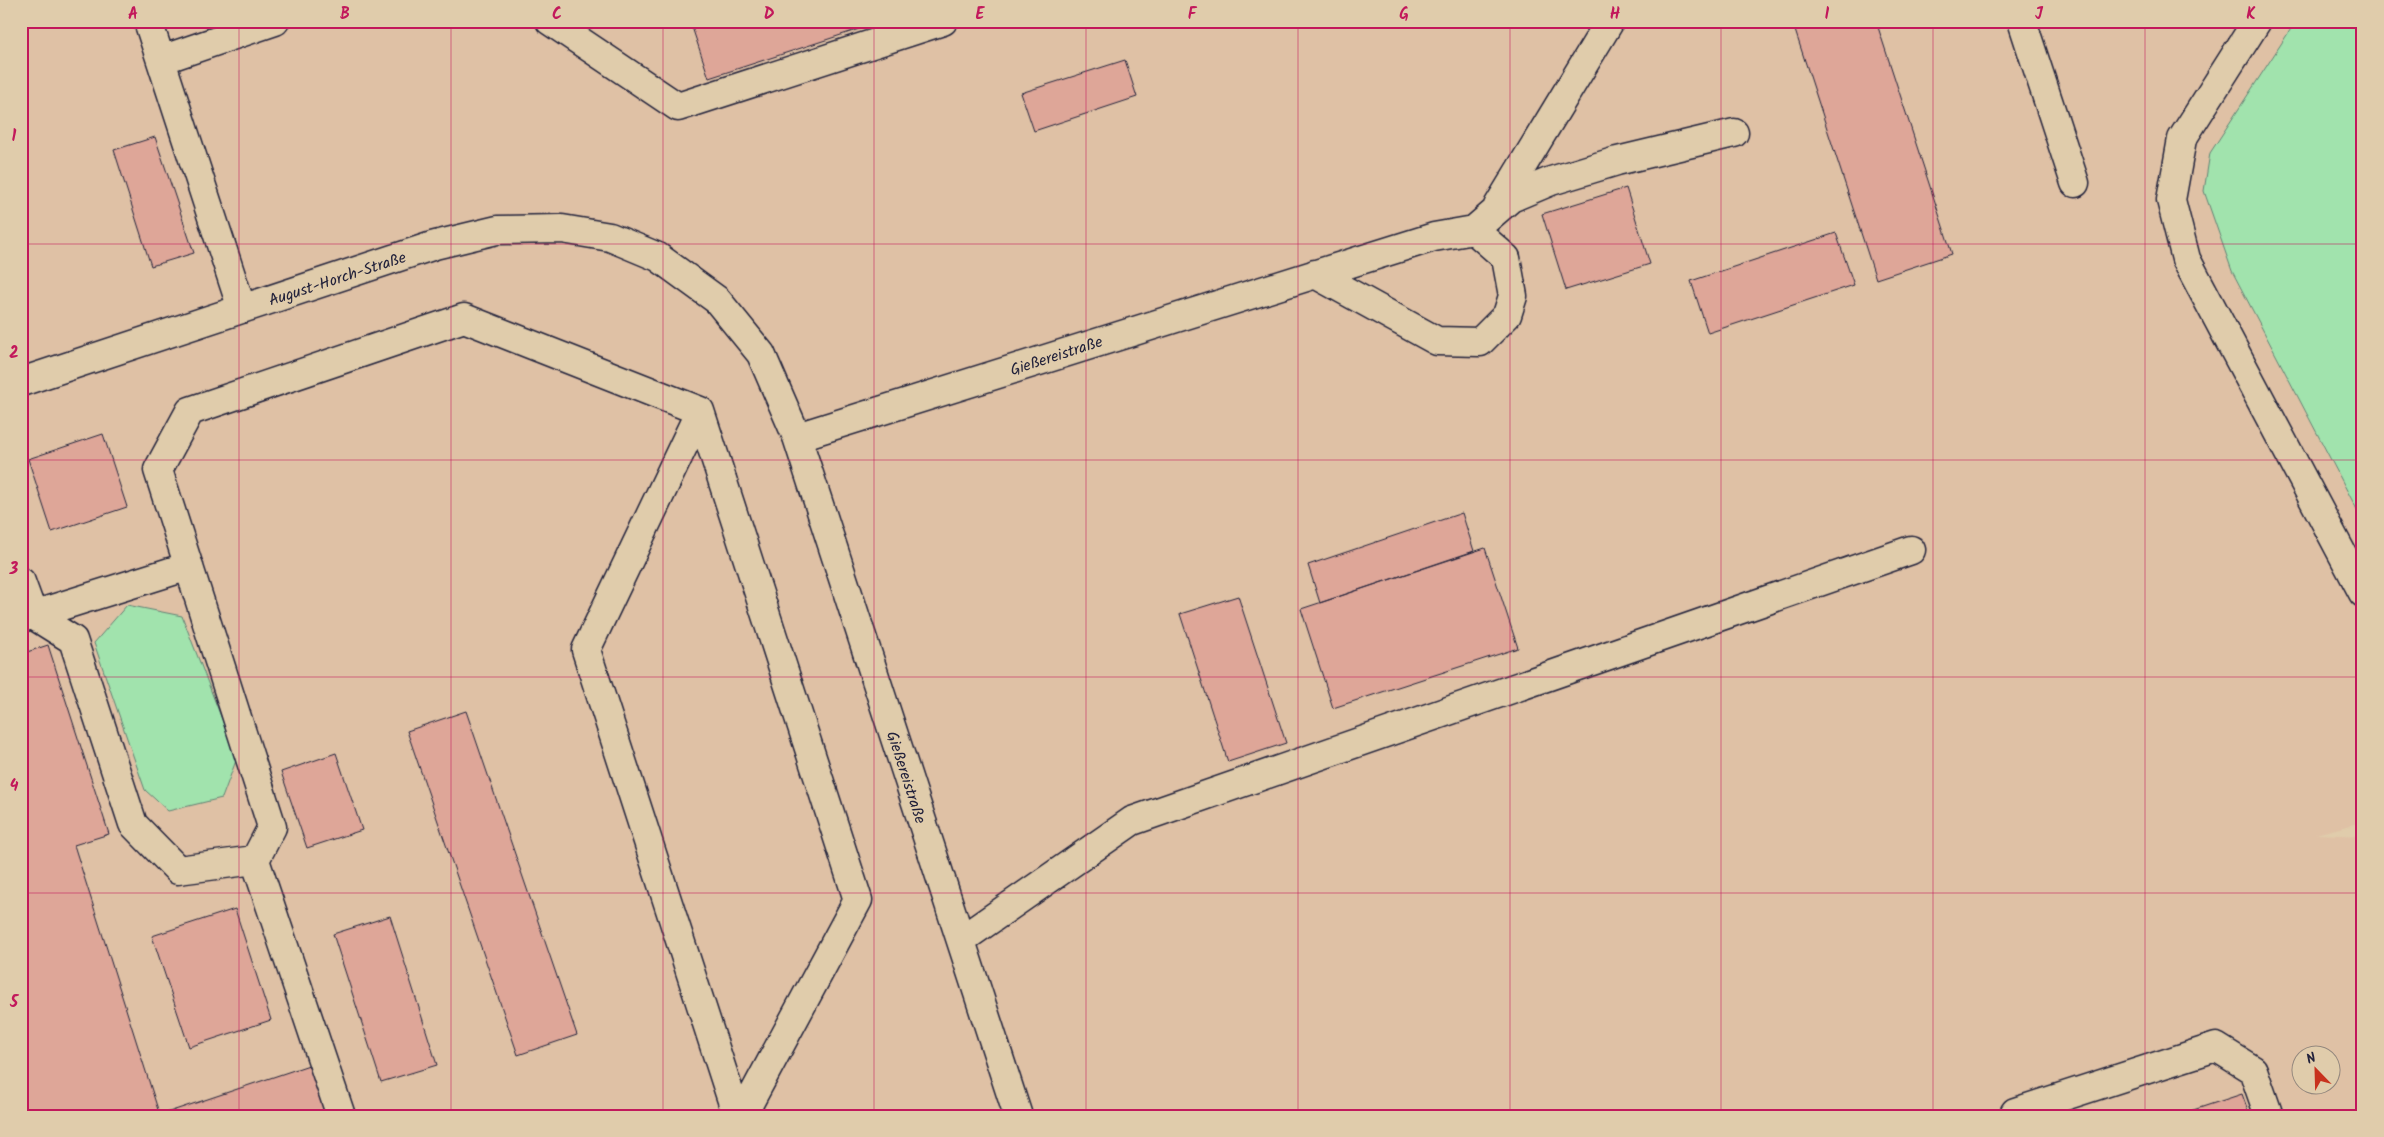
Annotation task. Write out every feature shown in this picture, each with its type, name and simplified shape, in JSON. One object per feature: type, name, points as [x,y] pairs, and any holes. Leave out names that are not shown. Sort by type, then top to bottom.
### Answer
[{"type":"street","points":[[148,21],[242,309]]},
{"type":"street","points":[[161,60],[275,21]]},
{"type":"street","points":[[550,21],[678,107],[943,21]]},
{"type":"street","points":[[1494,211],[1610,21]]},
{"type":"street","points":[[2022,21],[2075,184]]},
{"type":"street","points":[[2257,21],[2182,139],[2171,200],[2186,259],[2363,593]]},
{"type":"street","points":[[1315,274],[1437,341],[1480,342],[1507,315],[1513,296],[1506,258],[1474,230],[1494,211],[1512,198],[1551,181],[1617,161],[1734,133]]},
{"type":"street","name":"August-Horch-Straße","points":[[21,382],[435,245],[497,230],[562,229],[600,235],[610,237],[658,257]]},
{"type":"street","name":"Gießereistraße","points":[[797,437],[1434,237],[1474,230]]},
{"type":"street","name":"Gießereistraße","points":[[658,257],[716,300],[761,354],[797,437],[1018,1116]]},
{"type":"street","points":[[341,1116],[255,860],[272,827],[158,470],[190,411],[464,318],[700,411]]},
{"type":"street","points":[[700,411],[586,650],[736,1116]]},
{"type":"street","points":[[700,411],[858,900],[742,1116]]},
{"type":"street","points":[[961,940],[1132,821],[1911,550]]},
{"type":"street","points":[[27,617],[189,566]]},
{"type":"street","points":[[21,582],[27,617]]},
{"type":"street","points":[[27,617],[73,640],[133,824],[178,870],[255,860]]},
{"type":"street","points":[[2013,1116],[2015,1112],[2216,1047],[2253,1070],[2269,1116]]},
{"type":"shaded area","points":[[21,21],[2296,21],[2232,271],[2363,521],[2363,822],[2316,834],[2363,836],[2363,1116],[21,1116]]},
{"type":"green space","points":[[2296,21],[2363,21],[2363,521],[2232,271],[2204,191],[2210,153]]},
{"type":"green space","points":[[127,605],[182,616],[237,758],[222,798],[168,811],[145,790],[94,643]]},
{"type":"building","points":[[690,21],[884,21],[709,78]]},
{"type":"building","points":[[1792,21],[1876,21],[1952,254],[1876,279]]},
{"type":"building","points":[[1125,60],[1137,97],[1034,131],[1021,93]]},
{"type":"building","points":[[155,137],[194,253],[151,266],[114,150]]},
{"type":"building","points":[[1626,188],[1650,264],[1566,290],[1542,214]]},
{"type":"building","points":[[1836,233],[1854,285],[1708,333],[1691,281]]},
{"type":"building","points":[[103,434],[127,507],[52,532],[28,459]]},
{"type":"building","points":[[1462,513],[1474,551],[1320,603],[1308,565]]},
{"type":"building","points":[[1485,548],[1518,648],[1333,708],[1301,609]]},
{"type":"building","points":[[1238,596],[1286,743],[1228,762],[1180,614]]},
{"type":"building","points":[[48,645],[109,834],[74,845],[160,1116],[21,1116],[21,654]]},
{"type":"building","points":[[466,711],[577,1035],[518,1055],[407,731]]},
{"type":"building","points":[[336,753],[362,830],[307,848],[281,772]]},
{"type":"building","points":[[235,909],[271,1020],[189,1047],[152,936]]},
{"type":"building","points":[[390,916],[437,1065],[381,1082],[333,934]]},
{"type":"building","points":[[312,1064],[329,1116],[160,1116],[160,1115]]},
{"type":"building","points":[[2242,1094],[2250,1116],[2175,1116]]},
{"type":"building","points":[[492,1112],[493,1116],[480,1116]]}]
